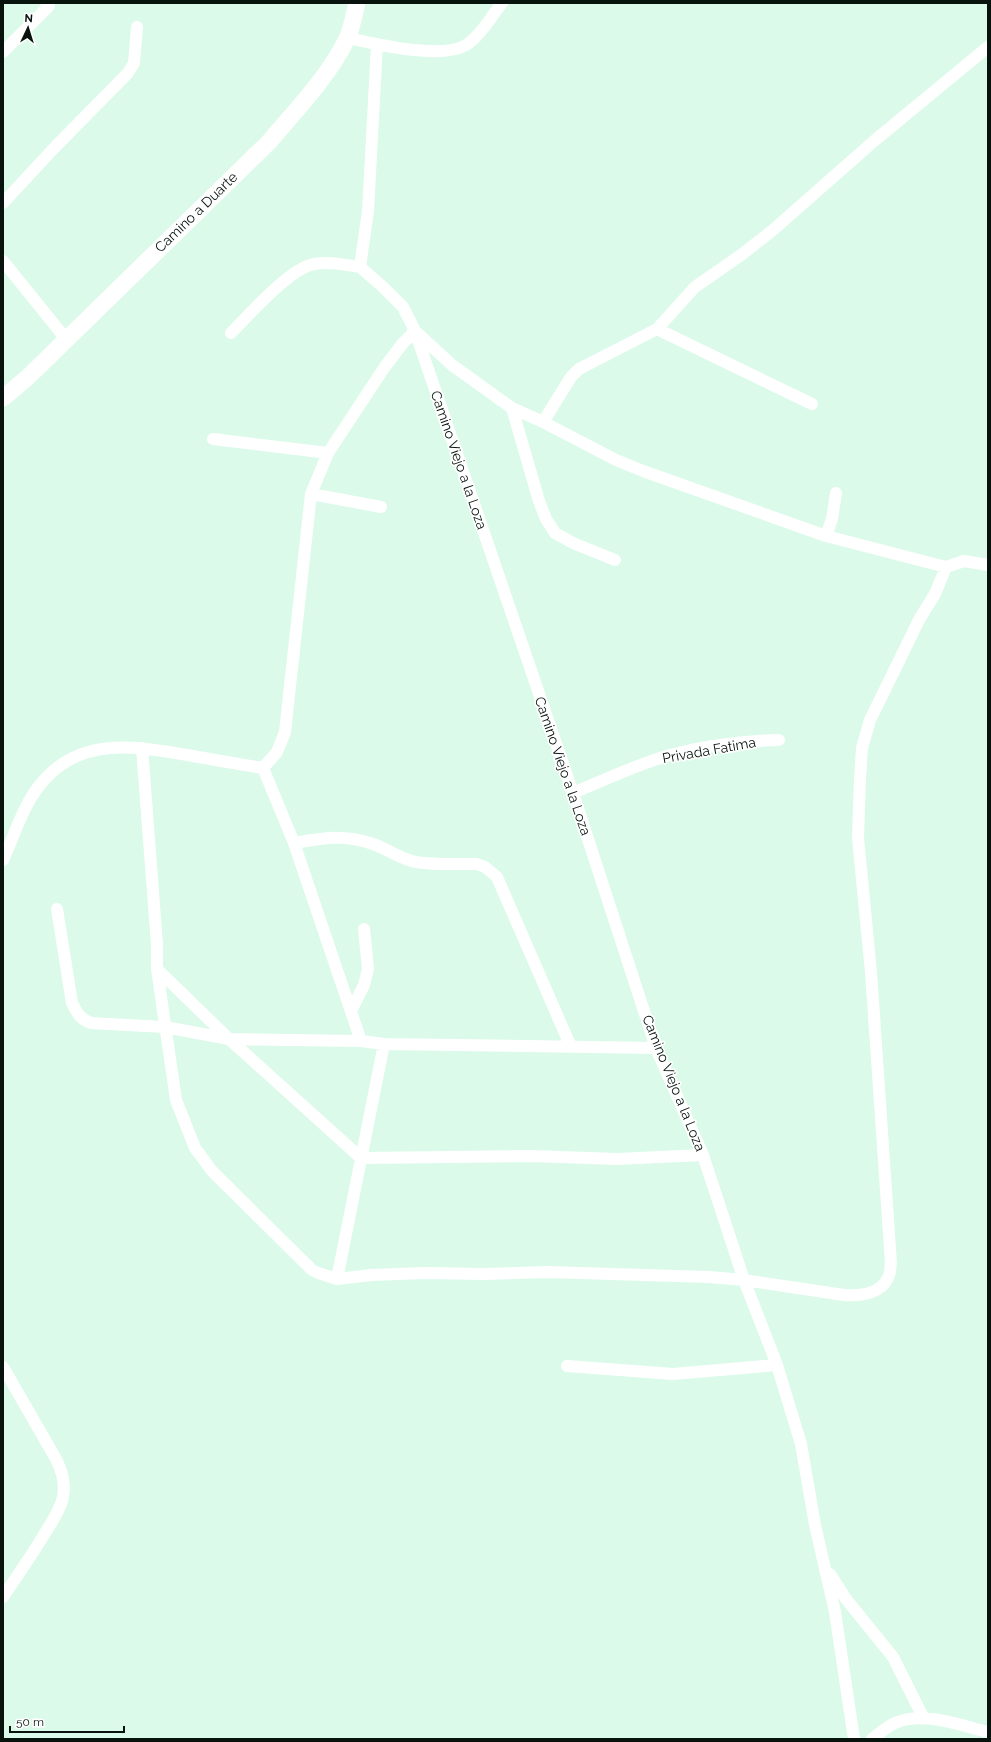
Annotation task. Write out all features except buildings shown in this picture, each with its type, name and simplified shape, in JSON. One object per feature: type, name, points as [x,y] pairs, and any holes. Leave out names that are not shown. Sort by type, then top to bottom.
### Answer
[{"type":"street","points":[[3,52],[49,6],[46,3]]},
{"type":"street","name":"Camino a Duarte","points":[[3,398],[28,377],[269,142],[305,100],[348,38],[357,3]]},
{"type":"street","points":[[348,38],[432,52],[454,50],[466,45],[477,35],[502,3]]},
{"type":"street","points":[[3,203],[56,146],[128,74],[134,63],[137,27]]},
{"type":"street","points":[[231,333],[288,278],[299,270],[312,264],[328,262],[360,267],[368,211],[377,44]]},
{"type":"street","points":[[543,422],[571,377],[580,369],[657,329],[695,287],[741,255],[773,230],[874,141],[988,48]]},
{"type":"street","points":[[3,261],[66,339]]},
{"type":"street","name":"Camino Viejo a la Loza","points":[[360,267],[403,307],[414,331],[573,793],[656,1048],[703,1155],[744,1280],[777,1365],[801,1444],[815,1525],[835,1612],[854,1739]]},
{"type":"street","points":[[657,329],[812,404]]},
{"type":"street","points":[[263,768],[277,752],[285,732],[311,494],[328,453],[384,368],[414,331],[452,365],[512,408],[543,422],[616,460],[826,536],[946,568]]},
{"type":"street","points":[[512,408],[546,519],[555,533],[573,543],[616,560]]},
{"type":"street","points":[[213,439],[328,453]]},
{"type":"street","points":[[826,536],[832,519],[836,493]]},
{"type":"street","points":[[311,494],[382,507]]},
{"type":"street","points":[[142,748],[157,944],[157,969],[176,1100],[195,1148],[212,1171],[312,1270],[337,1279],[371,1275],[425,1273],[484,1274],[547,1272],[709,1277],[744,1280],[858,1296],[871,1293],[881,1287],[889,1276],[890,1249],[872,980],[858,838],[862,748],[870,720],[920,618],[935,594],[946,568],[957,562],[964,561],[988,565]]},
{"type":"street","name":"Privada Fatima","points":[[573,793],[645,763],[670,755],[746,742],[779,740]]},
{"type":"street","points":[[3,860],[31,797],[44,780],[56,768],[73,758],[92,751],[115,747],[142,748],[263,768]]},
{"type":"street","points":[[263,768],[294,843],[361,1041]]},
{"type":"street","points":[[294,843],[332,837],[348,838],[374,844],[405,859],[417,862],[477,864],[485,867],[498,877],[571,1047]]},
{"type":"street","points":[[57,909],[72,1003],[78,1015],[83,1020],[91,1024],[165,1027],[229,1039],[361,1041],[384,1044],[656,1048]]},
{"type":"street","points":[[351,1011],[364,985],[368,969],[364,929]]},
{"type":"street","points":[[157,969],[229,1039],[361,1158],[532,1156],[617,1159],[703,1155]]},
{"type":"street","points":[[337,1279],[384,1044]]},
{"type":"street","points":[[567,1366],[673,1374],[777,1365]]},
{"type":"street","points":[[3,1367],[56,1459],[64,1481],[64,1496],[61,1507],[3,1597]]},
{"type":"street","points":[[826,1568],[846,1599],[893,1657],[923,1717]]},
{"type":"street","points":[[872,1739],[885,1728],[895,1723],[923,1717],[988,1732]]}]
